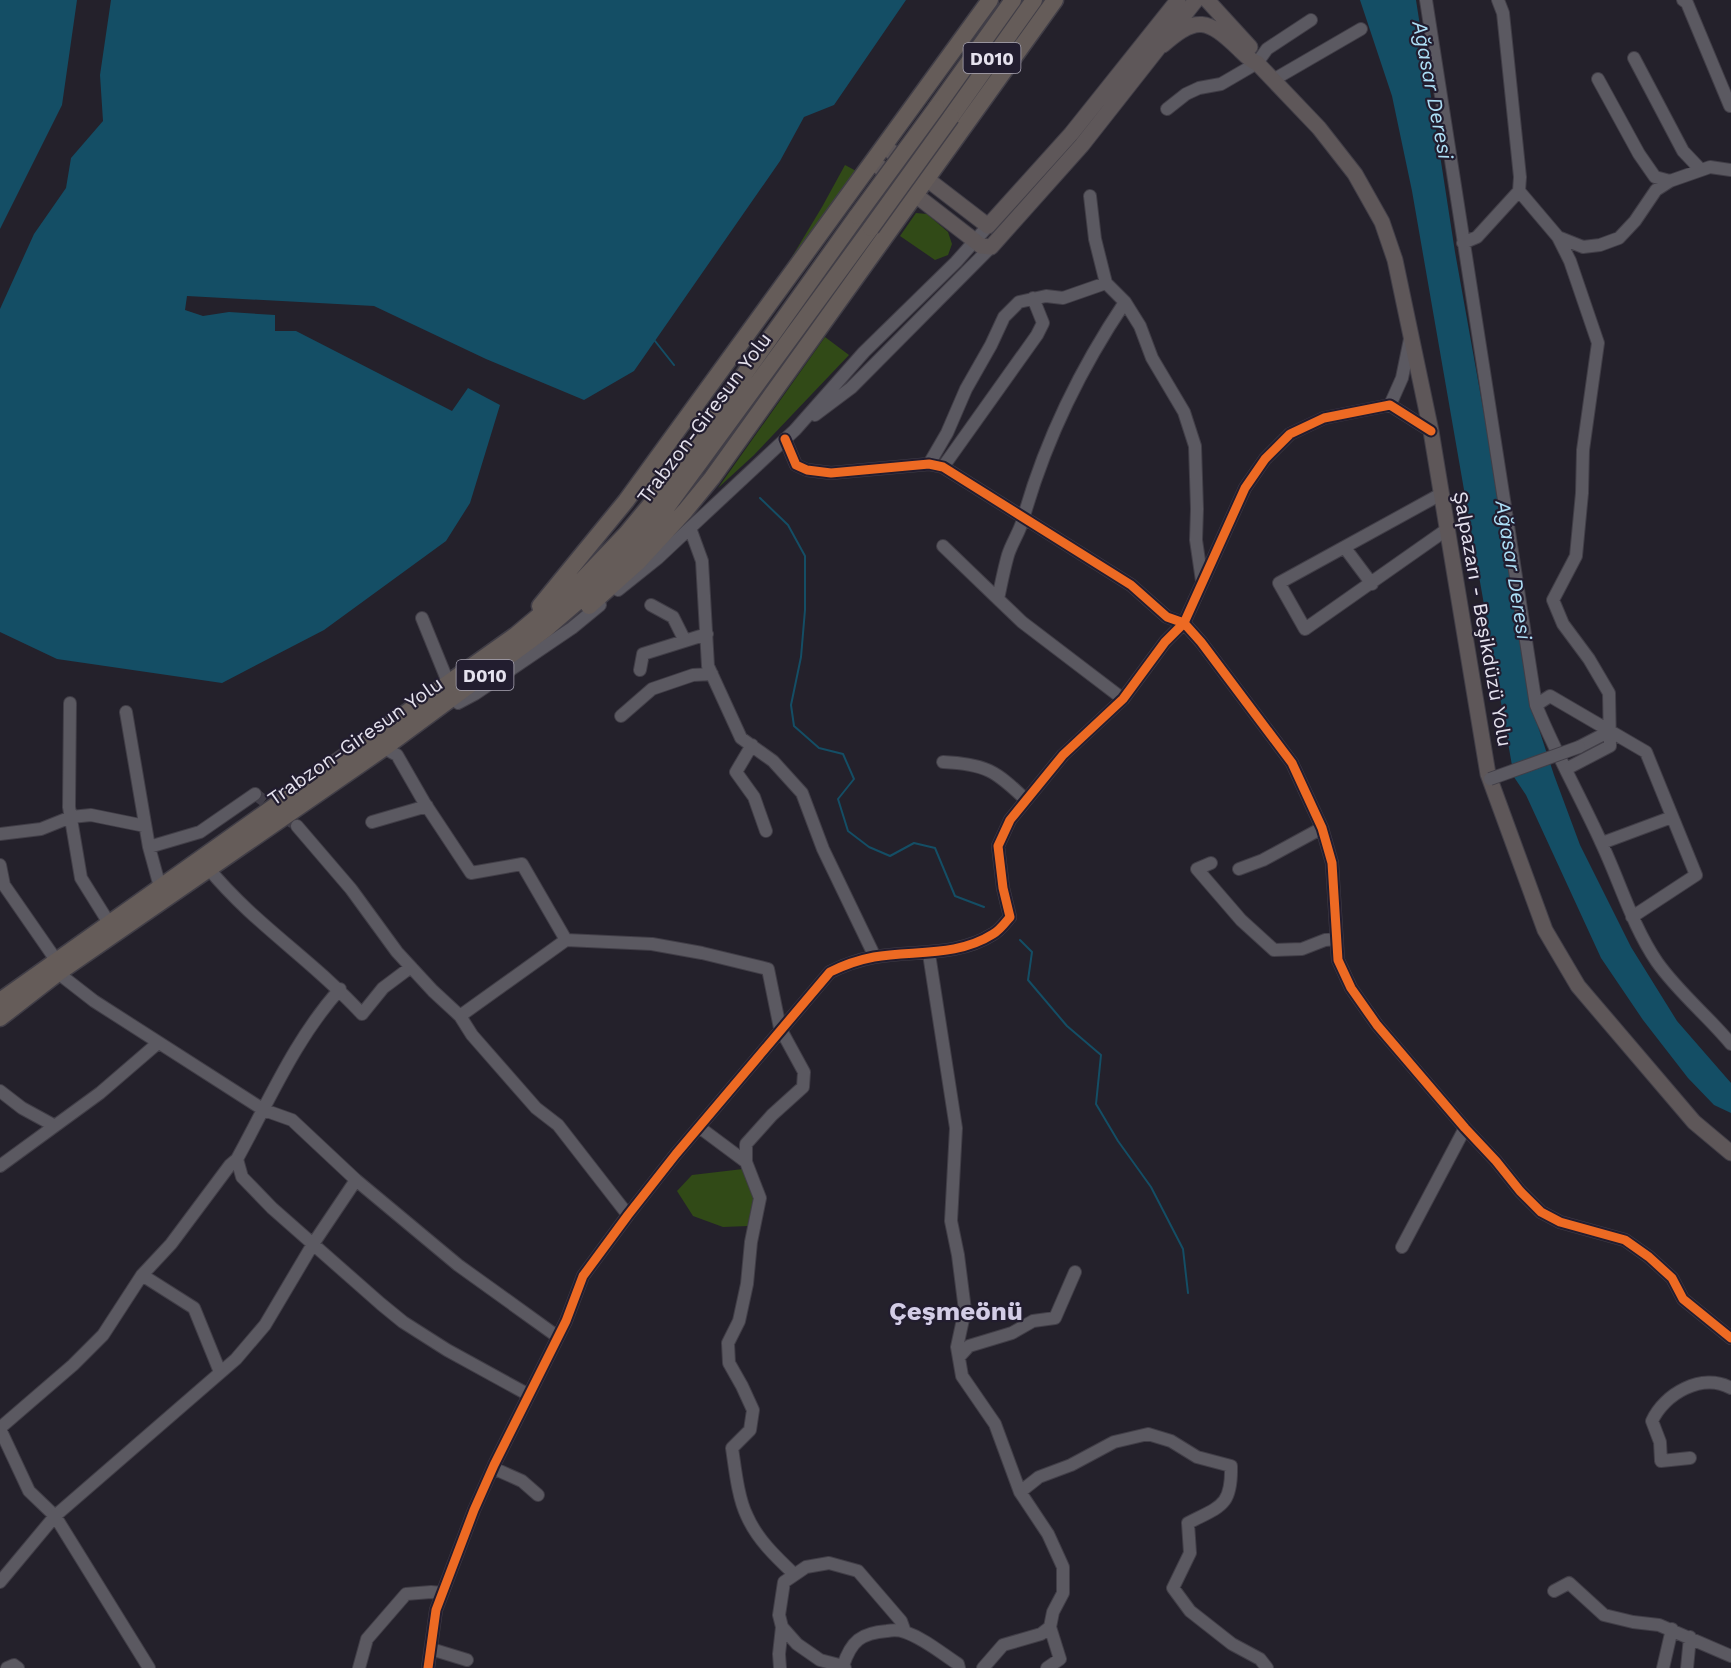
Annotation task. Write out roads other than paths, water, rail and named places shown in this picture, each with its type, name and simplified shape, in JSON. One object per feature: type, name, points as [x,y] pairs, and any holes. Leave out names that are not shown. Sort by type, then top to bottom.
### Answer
[{"type":"highway","points":[[516,635],[626,501],[990,0]]},
{"type":"highway","name":"D010","points":[[944,112],[1013,0]]},
{"type":"highway","name":"D010","points":[[944,112],[1034,0]]},
{"type":"highway","points":[[384,748],[429,723],[573,620],[638,562],[685,511],[719,468],[1055,0]]},
{"type":"highway","name":"Trabzon-Giresun Yolu","points":[[0,1018],[109,923],[516,635],[582,580],[656,498],[857,216],[944,112]]},
{"type":"highway","name":"Trabzon-Giresun Yolu","points":[[0,1001],[209,869],[384,748],[547,628],[590,591],[667,507],[871,228],[944,112]]},
{"type":"main road","points":[[884,146],[928,177],[988,226],[1071,134],[1178,0]]},
{"type":"main road","points":[[873,162],[981,246],[991,247],[1082,145],[1198,0],[1249,54]]},
{"type":"main road","points":[[1224,0],[1249,54]]},
{"type":"main road","points":[[1163,45],[1177,32],[1202,24],[1219,31],[1249,54]]},
{"type":"main road","name":"Şalpazarı - Beşikdüzü Yolu","points":[[1249,54],[1319,128],[1355,174],[1382,222],[1395,260],[1431,431],[1446,530],[1490,778],[1545,930],[1578,986],[1694,1122],[1731,1153]]},
{"type":"street","points":[[1426,0],[1536,705],[1602,843],[1632,916],[1657,962],[1731,1044]]},
{"type":"street","points":[[1463,243],[1477,237],[1519,191],[1520,177],[1504,22],[1498,0]]},
{"type":"street","points":[[1683,0],[1687,3],[1730,106]]},
{"type":"street","points":[[1167,109],[1186,94],[1199,88],[1221,84],[1249,54],[1268,49],[1311,20]]},
{"type":"street","points":[[1273,80],[1361,29]]},
{"type":"street","points":[[1634,58],[1683,151],[1701,170]]},
{"type":"street","points":[[1598,79],[1639,154],[1655,177],[1670,181]]},
{"type":"street","points":[[1558,237],[1583,247],[1619,238],[1635,221],[1656,190],[1670,181],[1710,167],[1731,172]]},
{"type":"street","points":[[1519,191],[1558,237],[1570,261],[1598,343],[1583,450],[1582,493],[1576,556],[1554,600],[1563,624],[1589,659],[1609,693],[1610,746],[1566,769]]},
{"type":"street","points":[[1090,196],[1095,239],[1106,283],[1125,302],[1140,326],[1152,358],[1184,412],[1195,446],[1196,540],[1203,581]]},
{"type":"street","points":[[795,430],[864,352],[956,262],[988,226]]},
{"type":"street","points":[[458,703],[475,694],[572,628],[658,558],[795,430],[851,388],[991,247]]},
{"type":"street","points":[[929,464],[1004,317],[1019,302],[1046,296],[1063,298],[1106,283]]},
{"type":"street","points":[[943,467],[1037,335],[1043,323],[1033,298]]},
{"type":"street","points":[[998,599],[1009,554],[1051,436],[1083,369],[1125,302]]},
{"type":"street","points":[[1390,405],[1402,378],[1411,334]]},
{"type":"street","points":[[428,1668],[436,1610],[442,1593],[493,1468],[558,1337],[583,1276],[628,1215],[699,1127],[780,1028],[830,972],[847,963],[875,957],[929,954],[965,947],[994,934],[1010,917],[1003,888],[998,846],[1010,820],[1063,755],[1123,699],[1165,642],[1184,623],[1245,488],[1265,459],[1290,434],[1324,418],[1390,405],[1431,431]]},
{"type":"street","points":[[785,439],[796,465],[807,470],[831,473],[929,464],[943,467],[1131,585],[1167,617],[1184,623],[1201,642],[1292,764],[1322,828],[1332,864],[1338,960],[1351,988],[1377,1024],[1465,1128],[1541,1212],[1560,1222],[1625,1240],[1649,1257],[1672,1278],[1683,1299],[1731,1338]]},
{"type":"street","points":[[1441,494],[1279,583],[1305,629],[1446,530]]},
{"type":"street","points":[[690,528],[702,561],[708,666],[741,738],[773,761],[802,793],[823,849],[875,957]]},
{"type":"street","points":[[943,546],[1022,622],[1123,699]]},
{"type":"street","points":[[1345,548],[1371,584]]},
{"type":"street","points":[[651,605],[673,617],[685,641]]},
{"type":"street","points":[[422,618],[448,682]]},
{"type":"street","points":[[640,670],[643,654],[707,634]]},
{"type":"street","points":[[621,716],[652,689],[693,675],[712,675]]},
{"type":"street","points":[[1536,705],[1550,696],[1647,752],[1696,875],[1632,916]]},
{"type":"street","points":[[70,703],[69,807],[81,878],[109,923]]},
{"type":"street","points":[[126,712],[149,847],[160,887]]},
{"type":"street","points":[[1490,778],[1579,747],[1610,731]]},
{"type":"street","points":[[752,745],[736,772],[754,797],[766,831]]},
{"type":"street","points":[[384,748],[397,755],[471,873],[522,864],[566,940]]},
{"type":"street","points":[[943,762],[986,768],[1026,800]]},
{"type":"street","points":[[149,847],[200,832],[255,794]]},
{"type":"street","points":[[372,822],[427,806]]},
{"type":"street","points":[[0,834],[41,829],[71,817],[91,815],[145,826]]},
{"type":"street","points":[[1602,843],[1672,817]]},
{"type":"street","points":[[297,826],[351,889],[397,952],[460,1016],[472,1035],[536,1108],[558,1125],[628,1215]]},
{"type":"street","points":[[1239,869],[1263,860],[1322,828]]},
{"type":"street","points":[[1210,863],[1197,869],[1241,920],[1274,950],[1302,949],[1325,940],[1336,939]]},
{"type":"street","points":[[0,865],[2,886],[57,967],[94,1001],[264,1110],[292,1120],[356,1180],[458,1265],[558,1337]]},
{"type":"street","points":[[209,869],[255,915],[340,989],[362,1014],[383,988],[411,967]]},
{"type":"street","points":[[460,1016],[566,940],[652,944],[768,969],[780,1028],[804,1072],[803,1087],[772,1115],[746,1144],[746,1162],[760,1198],[739,1322],[728,1342],[729,1363],[753,1410],[750,1430],[732,1448],[745,1514],[773,1555],[794,1574]]},
{"type":"street","points":[[929,954],[956,1128],[951,1221],[958,1255],[964,1310],[957,1347],[962,1376],[994,1424],[1020,1492],[1048,1534],[1062,1567],[1063,1593],[1053,1612],[1050,1627],[1060,1659],[1047,1668]]},
{"type":"street","points":[[149,1668],[56,1516],[29,1491],[0,1429],[73,1365],[103,1335],[142,1275],[171,1244],[230,1165],[237,1159],[290,1057],[322,1009],[340,989]]},
{"type":"street","points":[[0,1166],[100,1094],[158,1043]]},
{"type":"street","points":[[0,1091],[22,1108],[55,1126]]},
{"type":"street","points":[[699,1127],[746,1162]]},
{"type":"street","points":[[1402,1248],[1465,1128]]},
{"type":"street","points":[[237,1159],[242,1177],[272,1208],[358,1286],[403,1322],[447,1350],[529,1395]]},
{"type":"street","points":[[0,1582],[56,1516],[236,1359],[265,1325],[313,1244],[356,1180]]},
{"type":"street","points":[[959,1358],[969,1346],[1011,1333],[1033,1321],[1055,1318],[1076,1272]]},
{"type":"street","points":[[142,1275],[194,1308],[220,1372]]},
{"type":"street","points":[[1690,1458],[1661,1461],[1660,1442],[1652,1421],[1657,1410],[1689,1386],[1704,1382],[1724,1384],[1731,1388]]},
{"type":"street","points":[[1020,1492],[1039,1477],[1071,1466],[1114,1442],[1148,1434],[1171,1441],[1197,1457],[1232,1466],[1232,1488],[1221,1507],[1188,1523],[1190,1553],[1173,1588],[1190,1611],[1232,1644],[1260,1659],[1267,1668]]},
{"type":"street","points":[[493,1468],[522,1481],[538,1495]]},
{"type":"street","points":[[780,1668],[778,1654],[782,1627],[779,1614],[784,1582],[806,1567],[829,1563],[858,1571],[901,1622],[905,1632]]},
{"type":"street","points":[[1554,1591],[1569,1583],[1604,1615],[1672,1629],[1731,1656]]},
{"type":"street","points":[[359,1668],[368,1639],[406,1594],[442,1593]]},
{"type":"street","points":[[782,1627],[797,1644],[820,1660],[844,1667],[848,1653],[860,1638],[870,1632],[895,1630],[905,1632],[930,1644],[957,1664],[959,1668]]},
{"type":"street","points":[[983,1668],[1003,1646],[1041,1634],[1050,1627]]},
{"type":"street","points":[[1663,1668],[1672,1629]]},
{"type":"street","points":[[1687,1668],[1690,1637]]},
{"type":"street","points":[[430,1649],[467,1660]]},
{"type":"street","points":[[7,1668],[14,1665],[18,1668]]},
{"type":"water","points":[[0,0],[77,0],[62,105],[0,229]]},
{"type":"water","points":[[111,0],[906,0],[834,105],[804,117],[780,161],[634,371],[584,400],[486,359],[374,306],[187,296],[185,310],[203,316],[229,312],[275,315],[275,331],[296,331],[452,411],[468,388],[500,405],[470,503],[446,541],[324,630],[222,683],[57,659],[0,632],[0,309],[34,234],[66,188],[71,158],[103,121],[100,75]]},
{"type":"water","points":[[1360,0],[1416,0],[1455,252],[1486,425],[1530,702],[1554,775],[1580,845],[1631,947],[1677,1021],[1731,1083],[1731,1113],[1714,1105],[1688,1078],[1643,1020],[1601,958],[1526,795],[1514,777],[1412,191],[1392,96]]},
{"type":"waterway","points":[[655,341],[674,365]]},
{"type":"waterway","points":[[760,498],[788,525],[805,556],[805,610],[801,657],[791,705],[794,726],[819,748],[843,754],[854,779],[838,799],[848,831],[869,847],[890,856],[914,843],[935,848],[955,896],[984,907]]},
{"type":"waterway","points":[[1020,940],[1032,952],[1028,980],[1067,1026],[1101,1055],[1096,1104],[1118,1141],[1151,1187],[1183,1249],[1188,1293]]},
{"type":"tunnel","points":[[255,794],[297,826]]},
{"type":"district","name":"Çeşmeönü","points":[[956,1311]]},
{"type":"water label","name":"Ağasar Deresi","points":[[1433,90]]},
{"type":"water label","name":"Ağasar Deresi","points":[[1514,570]]}]
